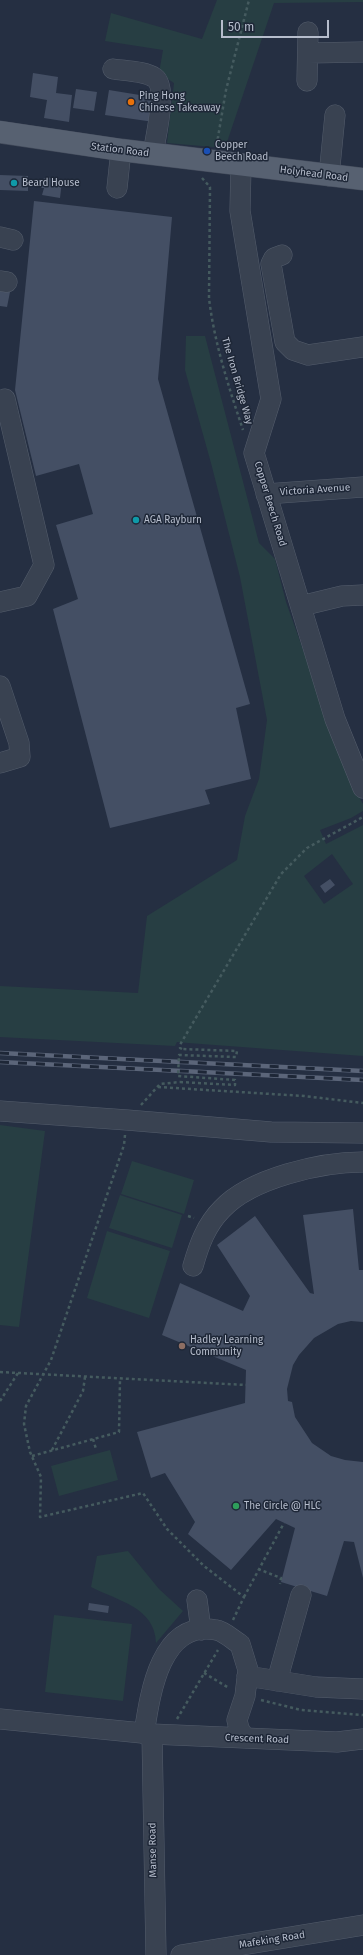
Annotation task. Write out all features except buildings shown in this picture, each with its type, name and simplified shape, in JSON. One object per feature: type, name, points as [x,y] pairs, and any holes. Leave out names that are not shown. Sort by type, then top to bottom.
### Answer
[{"type":"main road","name":"Station Road","points":[[0,132],[121,150],[241,165]]},
{"type":"main road","name":"Holyhead Road","points":[[241,165],[363,180]]},
{"type":"street","points":[[307,81],[308,32]]},
{"type":"street","points":[[308,53],[363,52]]},
{"type":"street","points":[[113,69],[155,78],[159,84],[162,95],[153,154]]},
{"type":"street","points":[[329,176],[335,115]]},
{"type":"street","points":[[117,188],[121,150]]},
{"type":"street","name":"Copper Beech Road","points":[[241,165],[240,211],[271,399],[254,452],[335,719],[363,788]]},
{"type":"street","points":[[282,255],[274,258],[271,264],[285,342],[293,350],[308,355],[356,349]]},
{"type":"street","points":[[0,602],[27,596],[44,565],[5,399]]},
{"type":"street","name":"Victoria Avenue","points":[[266,494],[363,487]]},
{"type":"street","points":[[301,606],[342,596],[363,595]]},
{"type":"street","points":[[0,686],[19,743],[20,757],[0,763]]},
{"type":"street","points":[[0,1111],[271,1132],[363,1133]]},
{"type":"street","points":[[326,1132],[330,1164]]},
{"type":"street","points":[[193,1266],[202,1237],[221,1209],[238,1195],[268,1181],[316,1166],[363,1162]]},
{"type":"street","points":[[277,1681],[301,1594]]},
{"type":"street","points":[[197,1600],[201,1630],[217,1630],[240,1644],[248,1670],[245,1696],[237,1720],[239,1729],[245,1738]]},
{"type":"street","name":"Manse Road","points":[[156,1955],[148,1705],[160,1664],[174,1642],[192,1632],[201,1630]]},
{"type":"street","points":[[247,1676],[316,1687],[363,1689]]},
{"type":"street","name":"Crescent Road","points":[[0,1719],[149,1738],[245,1738],[337,1742],[363,1739]]},
{"type":"street","name":"Mafeking Road","points":[[181,1955],[363,1925]]},
{"type":"path","points":[[217,142],[226,90],[249,0]]},
{"type":"path","name":"The Iron Bridge Way","points":[[210,186],[209,298],[211,314],[235,407],[248,444],[255,447]]},
{"type":"path","points":[[143,1493],[40,1517],[40,1477],[31,1456],[24,1424],[26,1406],[51,1360],[124,1145],[128,1109],[139,1108],[160,1084],[180,1082],[235,1085],[235,1080],[178,1076],[179,1055],[236,1057],[237,1052],[182,1049],[180,1048],[181,1043],[280,874],[307,848],[363,817]]},
{"type":"path","points":[[158,1087],[304,1096],[363,1103]]},
{"type":"path","points":[[0,1372],[246,1385]]},
{"type":"path","points":[[0,1401],[18,1373]]},
{"type":"path","points":[[52,1450],[83,1390],[85,1377]]},
{"type":"path","points":[[31,1456],[119,1432],[120,1379]]},
{"type":"path","points":[[93,1439],[96,1449]]},
{"type":"path","points":[[244,1597],[284,1523]]},
{"type":"path","points":[[258,1569],[281,1578],[280,1584]]},
{"type":"path","points":[[204,1673],[234,1690]]},
{"type":"path","points":[[258,1700],[301,1710],[363,1715]]},
{"type":"green space","points":[[217,0],[363,0],[363,2],[274,3],[225,148],[167,143],[174,83],[159,73],[163,50],[105,41],[111,13],[202,39]]},
{"type":"green space","points":[[186,336],[205,336],[259,543],[275,559],[286,602],[350,781],[363,804],[363,811],[351,818],[320,830],[326,844],[363,825],[363,1056],[177,1042],[175,1046],[0,1037],[0,986],[138,993],[147,916],[237,860],[245,816],[259,779],[267,720],[240,577],[211,463],[185,370]],"holes":[[[332,854],[353,884],[324,904],[304,876]]]},
{"type":"green space","points":[[0,1125],[45,1131],[19,1327],[0,1325]]},
{"type":"green space","points":[[132,1161],[194,1180],[184,1214],[121,1194]]},
{"type":"green space","points":[[120,1195],[182,1215],[172,1248],[109,1228]]},
{"type":"green space","points":[[107,1231],[170,1251],[149,1318],[87,1298]]},
{"type":"green space","points":[[110,1450],[118,1480],[59,1496],[51,1466]]},
{"type":"green space","points":[[128,1551],[159,1589],[183,1611],[156,1643],[154,1631],[149,1621],[142,1613],[123,1601],[91,1587],[97,1556]]},
{"type":"green space","points":[[54,1615],[132,1624],[123,1701],[45,1692]]},
{"type":"railway","points":[[0,1053],[363,1071]]},
{"type":"railway","points":[[0,1062],[363,1080]]},
{"type":"place","name":"Ping Hong Chinese Takeaway","points":[[131,102]]},
{"type":"place","name":"Copper Beech Road","points":[[207,151]]},
{"type":"place","name":"Beard House","points":[[14,183]]},
{"type":"place","name":"AGA Rayburn","points":[[136,520]]},
{"type":"place","name":"Hadley Learning Community","points":[[182,1346]]},
{"type":"place","name":"The Circle @ HLC","points":[[236,1506]]}]
